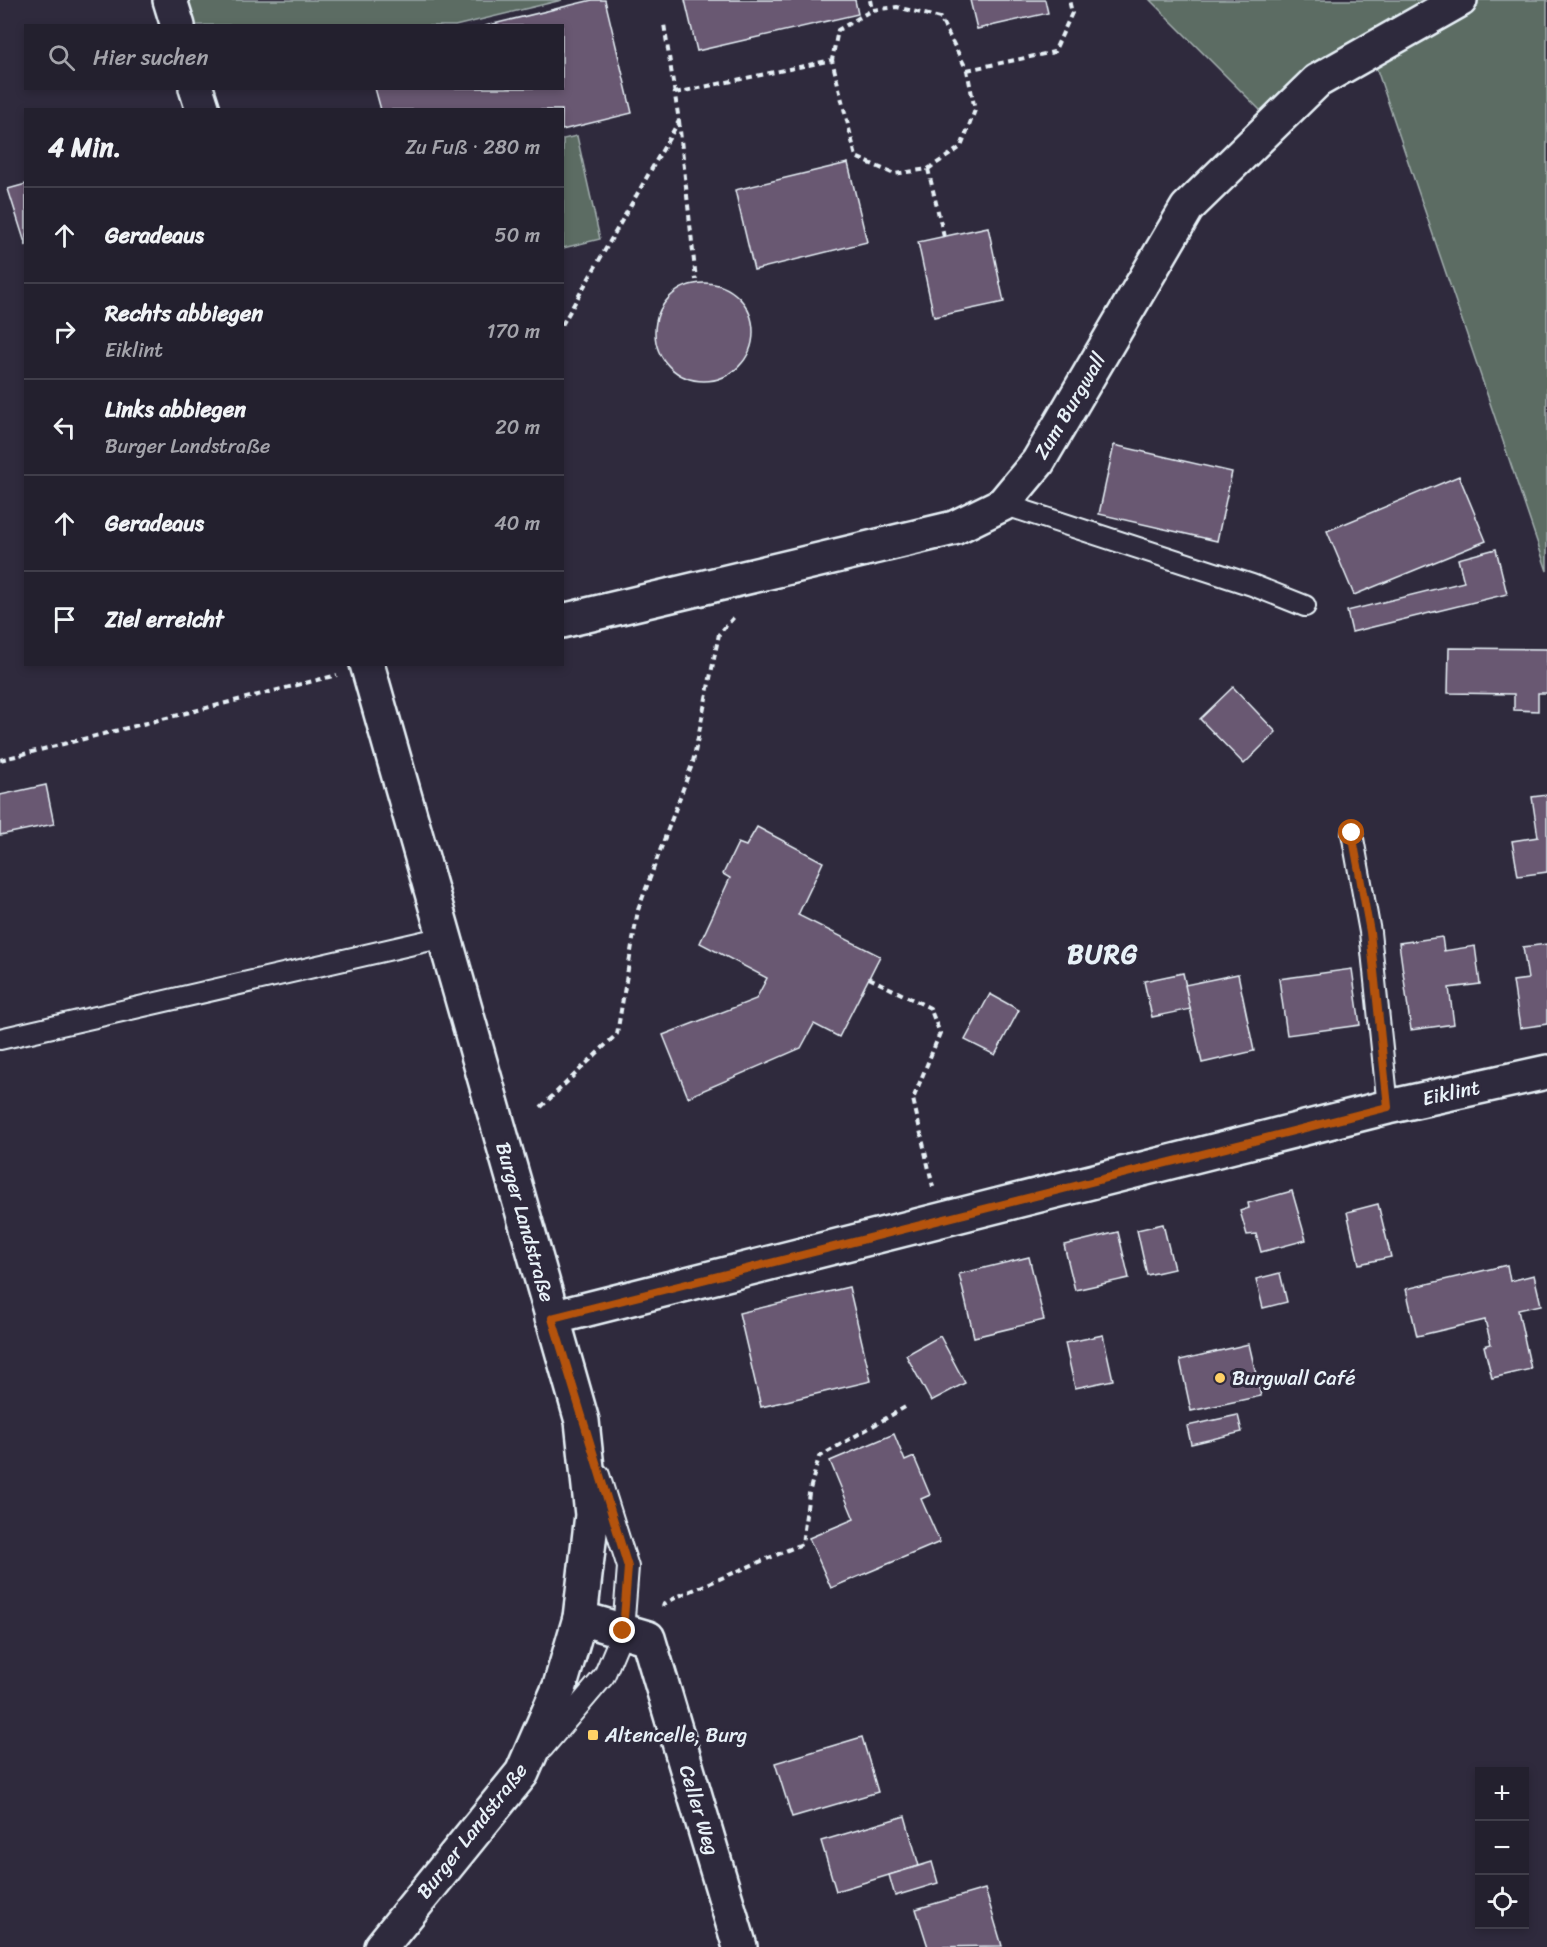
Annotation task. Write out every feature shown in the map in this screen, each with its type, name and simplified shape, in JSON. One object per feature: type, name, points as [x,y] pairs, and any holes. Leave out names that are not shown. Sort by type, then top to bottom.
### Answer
[{"type":"street","points":[[170,0],[177,24]]},
{"type":"street","name":"Zum Burgwall","points":[[564,621],[954,528],[1003,504],[1038,462],[1187,208],[1317,81],[1460,0]]},
{"type":"street","points":[[197,90],[202,108]]},
{"type":"street","name":"Burger Landstraße","points":[[370,666],[444,937],[582,1421],[592,1515],[580,1618],[560,1686],[522,1773],[381,1947]]},
{"type":"street","name":"Eiklint","points":[[552,1318],[1388,1107],[1547,1072]]},
{"type":"street","name":"Celler Weg","points":[[580,1618],[648,1638],[740,1947]]},
{"type":"lane","points":[[1003,504],[1252,585],[1305,606]]},
{"type":"lane","points":[[1352,833],[1370,932],[1388,1107]]},
{"type":"lane","points":[[0,1039],[444,937]]},
{"type":"lane","points":[[522,1773],[604,1676],[623,1631],[628,1567],[582,1421]]},
{"type":"path","points":[[870,0],[872,10]]},
{"type":"path","points":[[967,70],[1054,52],[1072,13],[1069,0]]},
{"type":"path","points":[[897,7],[940,18],[967,70],[975,110],[961,147],[928,169],[894,174],[856,157],[832,60],[838,30],[872,10],[897,7]]},
{"type":"path","points":[[664,24],[679,121],[696,280]]},
{"type":"path","points":[[675,93],[832,60]]},
{"type":"path","points":[[564,322],[679,121]]},
{"type":"path","points":[[928,169],[944,237]]},
{"type":"path","points":[[541,1107],[617,1034],[638,910],[693,762],[720,634],[741,610]]},
{"type":"path","points":[[0,760],[366,666]]},
{"type":"path","points":[[869,978],[930,1008],[940,1033],[913,1099],[941,1220]]},
{"type":"path","points":[[664,1604],[802,1544],[809,1493],[819,1457],[907,1406]]},
{"type":"green space","points":[[188,0],[562,0],[463,24],[193,24]]},
{"type":"green space","points":[[1150,0],[1547,0],[1547,571],[1372,55],[1279,129]]},
{"type":"green space","points":[[577,136],[600,239],[564,248],[564,139]]},
{"type":"building","points":[[592,0],[605,0],[632,113],[564,130],[564,108],[380,108],[376,90],[564,90],[564,24],[493,24]]},
{"type":"building","points":[[685,0],[855,0],[858,14],[697,51]]},
{"type":"building","points":[[970,0],[1045,0],[1048,13],[977,29]]},
{"type":"building","points":[[848,163],[867,242],[754,270],[735,190]]},
{"type":"building","points":[[24,185],[24,240],[8,189]]},
{"type":"building","points":[[988,227],[1004,302],[934,317],[918,242]]},
{"type":"building","points":[[704,283],[723,286],[739,297],[750,313],[753,332],[750,351],[739,367],[723,378],[704,381],[685,378],[669,367],[658,351],[655,332],[658,313],[669,297],[685,286]]},
{"type":"building","points":[[1114,445],[1232,472],[1217,541],[1099,514]]},
{"type":"building","points":[[1459,476],[1486,541],[1354,595],[1327,531]]},
{"type":"building","points":[[1496,549],[1507,594],[1352,632],[1347,611],[1464,582],[1458,559]]},
{"type":"building","points":[[1449,648],[1547,649],[1547,693],[1538,693],[1538,711],[1514,710],[1514,694],[1448,693]]},
{"type":"building","points":[[1233,687],[1276,732],[1244,764],[1200,719]]},
{"type":"building","points":[[46,785],[54,824],[0,835],[0,795]]},
{"type":"building","points":[[1547,795],[1547,872],[1518,876],[1512,841],[1538,837],[1532,797]]},
{"type":"building","points":[[757,827],[823,862],[798,915],[880,956],[839,1037],[814,1024],[801,1048],[688,1097],[663,1035],[756,999],[767,978],[700,943],[730,878],[723,874],[738,843],[746,846]]},
{"type":"building","points":[[1442,937],[1444,951],[1475,946],[1480,984],[1449,988],[1454,1024],[1411,1030],[1399,943]]},
{"type":"building","points":[[1547,944],[1547,1024],[1520,1028],[1513,981],[1528,979],[1523,947]]},
{"type":"building","points":[[1352,969],[1360,1025],[1287,1035],[1279,979]]},
{"type":"building","points":[[1183,973],[1191,1009],[1152,1017],[1144,981]]},
{"type":"building","points":[[1238,974],[1254,1051],[1202,1063],[1185,985]]},
{"type":"building","points":[[990,994],[1019,1010],[995,1055],[965,1040]]},
{"type":"building","points":[[1292,1191],[1306,1240],[1261,1252],[1256,1234],[1247,1235],[1240,1211],[1249,1208],[1248,1203]]},
{"type":"building","points":[[1378,1204],[1391,1257],[1359,1264],[1347,1212]]},
{"type":"building","points":[[1163,1224],[1174,1269],[1147,1275],[1137,1230]]},
{"type":"building","points":[[1118,1232],[1129,1278],[1075,1290],[1064,1245]]},
{"type":"building","points":[[1029,1257],[1044,1320],[974,1337],[959,1274]]},
{"type":"building","points":[[1507,1265],[1510,1281],[1534,1275],[1541,1305],[1518,1310],[1531,1369],[1492,1378],[1484,1346],[1491,1344],[1485,1320],[1417,1336],[1406,1289]]},
{"type":"building","points":[[1280,1273],[1287,1302],[1263,1308],[1256,1279]]},
{"type":"building","points":[[849,1287],[871,1381],[761,1407],[739,1313]]},
{"type":"building","points":[[1103,1335],[1113,1380],[1075,1388],[1065,1343]]},
{"type":"building","points":[[940,1336],[965,1383],[931,1401],[906,1355]]},
{"type":"building","name":"Burgwall Café","points":[[1249,1344],[1261,1396],[1191,1411],[1180,1360]]},
{"type":"building","points":[[1238,1415],[1242,1432],[1191,1444],[1187,1426]]},
{"type":"building","points":[[894,1434],[905,1461],[914,1457],[930,1495],[921,1499],[940,1542],[831,1588],[809,1538],[854,1519],[830,1461]]},
{"type":"building","points":[[862,1737],[878,1792],[792,1817],[775,1763]]},
{"type":"building","points":[[905,1816],[919,1866],[836,1891],[821,1841]]},
{"type":"building","points":[[932,1862],[938,1883],[895,1896],[889,1875]]},
{"type":"building","points":[[985,1889],[1002,1946],[928,1947],[916,1909]]},
{"type":"place","name":"Burgwall Café","points":[[1220,1378]]},
{"type":"place","name":"Altencelle, Burg","points":[[593,1735]]},
{"type":"district","name":"BURG","points":[[1103,954]]},
{"type":"route","points":[[623,1631],[628,1567],[552,1318],[1388,1107],[1370,932],[1352,833]]}]
